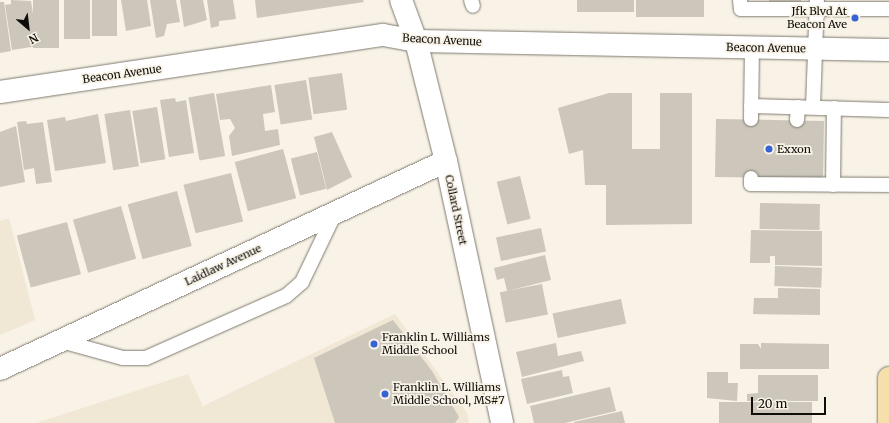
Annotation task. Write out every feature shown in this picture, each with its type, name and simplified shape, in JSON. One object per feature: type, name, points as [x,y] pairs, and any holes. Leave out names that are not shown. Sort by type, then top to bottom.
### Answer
[{"type":"main road","points":[[889,378],[889,423]]},
{"type":"street","name":"Collard Street","points":[[401,0],[416,41],[446,161],[502,423]]},
{"type":"street","name":"Beacon Avenue","points":[[0,92],[383,35],[416,41],[889,50]]},
{"type":"street","name":"Laidlaw Avenue","points":[[0,369],[446,161]]},
{"type":"lane","points":[[740,0],[741,9],[817,5],[889,9]]},
{"type":"lane","points":[[813,107],[817,5]]},
{"type":"lane","points":[[752,48],[751,113],[798,114],[813,107],[889,110]]},
{"type":"lane","points":[[833,184],[834,108]]},
{"type":"lane","points":[[751,178],[751,184],[796,181],[833,184],[889,185]]},
{"type":"lane","points":[[61,341],[123,358],[146,358],[286,296],[302,282],[335,213]]},
{"type":"shaded area","points":[[9,218],[35,320],[0,335],[0,221]]},
{"type":"shaded area","name":"Franklin L. Williams Middle School","points":[[395,314],[467,413],[469,423],[36,423],[188,374],[203,406]]},
{"type":"building","points":[[11,0],[31,1],[38,46],[12,50],[5,5],[11,4]]},
{"type":"building","points":[[33,0],[59,0],[59,48],[33,48]]},
{"type":"building","points":[[64,0],[90,0],[90,39],[64,39]]},
{"type":"building","points":[[92,0],[117,0],[117,36],[92,36]]},
{"type":"building","points":[[121,0],[147,0],[151,26],[126,31]]},
{"type":"building","points":[[150,0],[176,0],[180,22],[167,24],[164,36],[156,38]]},
{"type":"building","points":[[180,0],[203,0],[207,20],[184,27]]},
{"type":"building","points":[[207,0],[233,0],[236,19],[219,21],[219,26],[211,28]]},
{"type":"building","points":[[255,0],[363,0],[364,2],[257,18]]},
{"type":"building","points":[[577,0],[634,0],[634,12],[577,12]]},
{"type":"building","points":[[636,0],[704,0],[704,17],[636,17]]},
{"type":"building","points":[[769,0],[801,0],[801,3],[769,2]]},
{"type":"building","points":[[0,2],[4,2],[11,51],[0,53]]},
{"type":"building","points":[[342,73],[347,110],[313,114],[308,78]]},
{"type":"building","points":[[306,80],[312,120],[281,125],[274,85]]},
{"type":"building","points":[[271,85],[275,112],[263,114],[265,131],[278,129],[280,145],[232,156],[229,136],[235,128],[230,119],[220,120],[216,94]]},
{"type":"building","points":[[214,93],[225,156],[200,161],[188,98]]},
{"type":"building","points":[[609,93],[632,93],[632,149],[660,149],[660,93],[692,93],[692,224],[606,225],[606,185],[585,185],[583,150],[569,154],[558,108]]},
{"type":"building","points":[[175,98],[176,102],[186,100],[194,153],[169,157],[160,100]]},
{"type":"building","points":[[157,107],[165,159],[141,163],[132,111]]},
{"type":"building","points":[[130,110],[139,166],[113,170],[104,114]]},
{"type":"building","points":[[98,114],[106,163],[55,171],[47,120],[65,117],[66,121]]},
{"type":"building","name":"Exxon","points":[[716,119],[824,121],[823,179],[715,177]]},
{"type":"building","points":[[26,121],[27,124],[43,122],[52,182],[36,184],[34,168],[24,170],[17,122]]},
{"type":"building","points":[[16,126],[25,182],[0,187],[0,132]]},
{"type":"building","points":[[332,132],[352,177],[327,190],[314,137]]},
{"type":"building","points":[[283,149],[296,198],[248,211],[235,162]]},
{"type":"building","points":[[317,152],[326,189],[300,195],[291,159]]},
{"type":"building","points":[[231,173],[243,222],[196,233],[183,185]]},
{"type":"building","points":[[520,176],[531,219],[507,224],[497,182]]},
{"type":"building","points":[[177,191],[192,246],[142,259],[128,204]]},
{"type":"building","points":[[760,203],[820,204],[820,230],[760,229]]},
{"type":"building","points":[[121,206],[136,259],[88,273],[73,220]]},
{"type":"building","points":[[67,222],[81,274],[31,288],[17,235]]},
{"type":"building","points":[[541,228],[546,251],[501,261],[496,238]]},
{"type":"building","points":[[751,230],[822,231],[822,266],[775,265],[775,256],[770,256],[770,263],[750,263]]},
{"type":"building","points":[[545,255],[551,280],[507,291],[504,278],[497,280],[494,268]]},
{"type":"building","points":[[775,266],[822,268],[821,288],[774,286]]},
{"type":"building","points":[[542,284],[548,314],[506,323],[500,292]]},
{"type":"building","points":[[778,288],[820,289],[820,315],[753,314],[754,298],[778,298]]},
{"type":"building","points":[[621,299],[626,323],[558,338],[553,314]]},
{"type":"building","name":"Franklin L. Williams Middle School, MS#7","points":[[393,320],[432,371],[459,417],[455,423],[335,423],[314,358]]},
{"type":"building","points":[[556,343],[558,356],[581,351],[584,361],[522,377],[516,352]]},
{"type":"building","points":[[761,343],[829,344],[829,369],[740,369],[740,344],[758,344],[761,349]]},
{"type":"building","points":[[562,370],[563,377],[569,376],[573,393],[527,404],[521,379]]},
{"type":"building","points":[[707,372],[728,372],[728,383],[738,383],[737,401],[707,398]]},
{"type":"building","points":[[758,375],[818,375],[818,401],[747,401],[747,394],[758,393]]},
{"type":"building","points":[[610,387],[616,411],[565,423],[534,423],[530,406]]},
{"type":"building","points":[[719,402],[812,402],[812,423],[719,423]]},
{"type":"building","points":[[622,411],[625,423],[574,423],[574,422]]},
{"type":"place","name":"Jfk Blvd At Beacon Ave","points":[[855,18]]},
{"type":"place","name":"Exxon","points":[[769,149]]},
{"type":"place","name":"Franklin L. Williams Middle School","points":[[374,344]]},
{"type":"place","name":"Franklin L. Williams Middle School, MS#7","points":[[385,394]]}]
